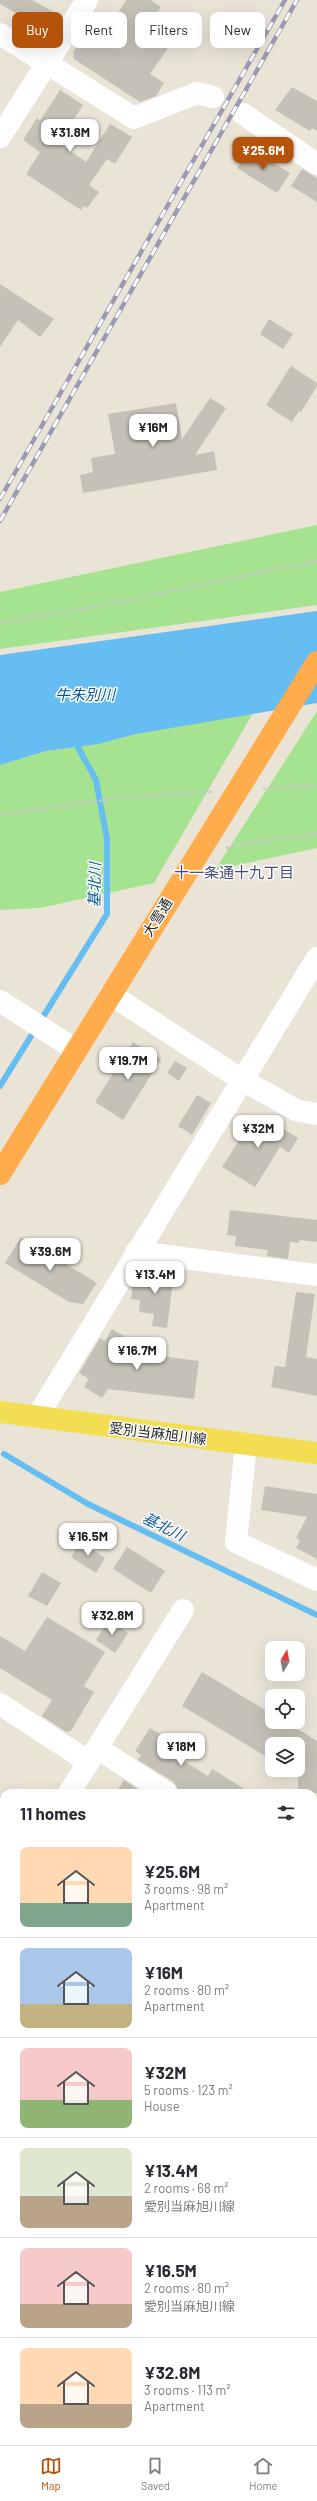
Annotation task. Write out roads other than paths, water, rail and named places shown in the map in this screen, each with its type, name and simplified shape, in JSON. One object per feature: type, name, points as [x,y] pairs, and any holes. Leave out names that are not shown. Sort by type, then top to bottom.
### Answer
[{"type":"highway","name":"大雪通","points":[[0,1174],[212,828],[317,662]]},
{"type":"main road","name":"愛別当麻旭川線","points":[[0,1412],[317,1453]]},
{"type":"street","points":[[0,137],[87,0]]},
{"type":"street","points":[[0,34],[134,118],[197,93],[213,97]]},
{"type":"street","points":[[243,114],[317,164]]},
{"type":"street","points":[[37,1417],[136,1252],[317,958]]},
{"type":"street","points":[[110,994],[242,1080],[298,1111],[317,1114]]},
{"type":"street","points":[[0,1001],[76,1050]]},
{"type":"street","points":[[136,1252],[317,1275]]},
{"type":"street","points":[[246,1444],[236,1542],[317,1580]]},
{"type":"street","points":[[72,1789],[182,1610]]},
{"type":"street","points":[[0,1704],[159,1789]]},
{"type":"water","name":"牛朱別川","points":[[317,611],[317,703],[136,734],[99,744],[46,751],[0,765],[0,655]]},
{"type":"waterway","name":"基北川","points":[[0,1086],[107,914],[107,839],[96,780],[74,740]]},
{"type":"waterway","name":"基北川","points":[[4,1454],[88,1504],[317,1615]]},
{"type":"railway","points":[[0,499],[285,0]]},
{"type":"railway","points":[[0,521],[297,0]]},
{"type":"district","name":"十一条通十九丁目","points":[[234,872]]}]
